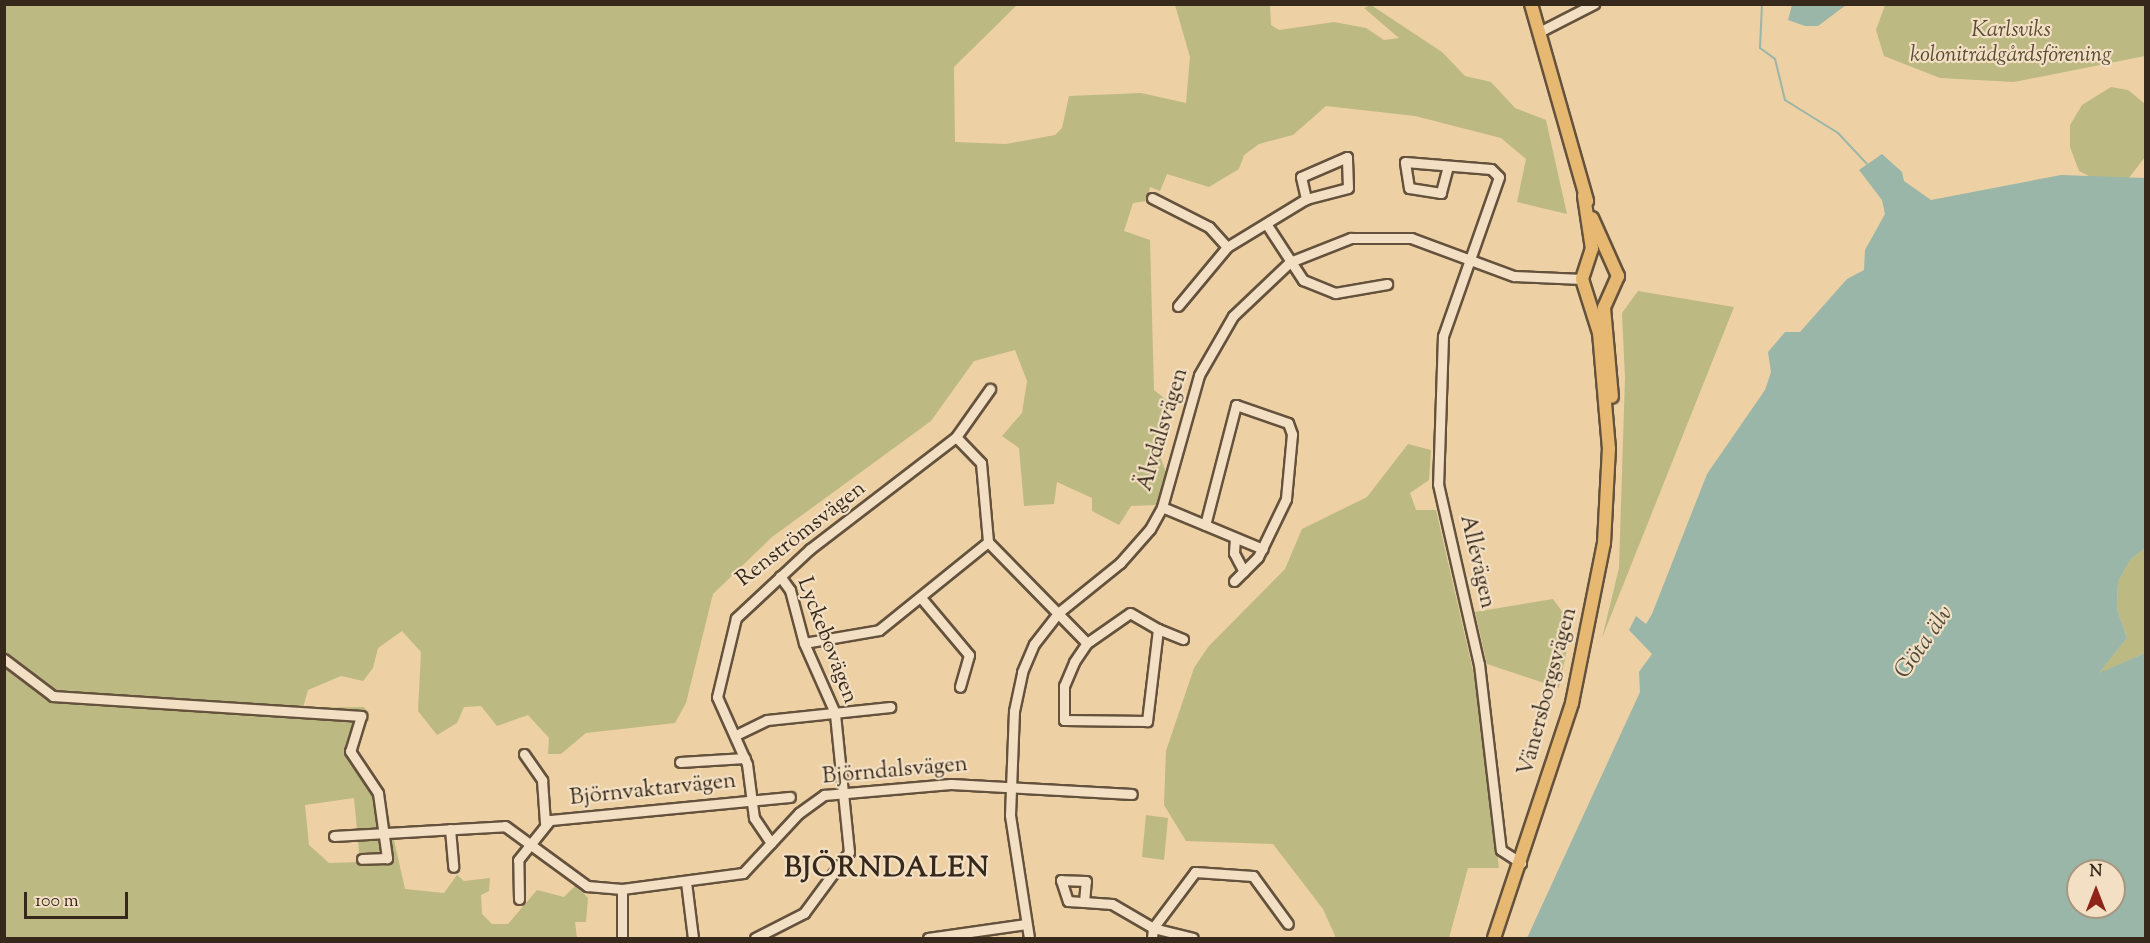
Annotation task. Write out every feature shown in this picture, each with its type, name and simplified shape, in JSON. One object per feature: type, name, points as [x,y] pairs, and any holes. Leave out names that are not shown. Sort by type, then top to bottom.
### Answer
[{"type":"main road","name":"Vänersborgsvägen","points":[[1494,939],[1521,863],[1588,639],[1604,543],[1609,449],[1611,376],[1604,308],[1618,276],[1610,263],[1584,196],[1531,4]]},
{"type":"main road","name":"Vänersborgsvägen","points":[[1584,196],[1592,249],[1582,279],[1588,291],[1599,333],[1609,449]]},
{"type":"main road","points":[[1588,265],[1610,263]]},
{"type":"main road","points":[[1588,291],[1600,297],[1612,292]]},
{"type":"street","points":[[1539,32],[1594,4]]},
{"type":"street","points":[[1178,306],[1227,247],[1267,225],[1306,199],[1348,188],[1347,157],[1301,177],[1306,199]]},
{"type":"street","points":[[1448,166],[1441,193],[1408,188],[1405,162],[1448,166],[1497,172],[1490,211],[1470,260]]},
{"type":"street","points":[[1152,198],[1209,227],[1227,247]]},
{"type":"street","points":[[1267,225],[1303,280],[1329,292],[1388,284]]},
{"type":"street","name":"Älvdalsvägen","points":[[1010,784],[1019,681],[1034,644],[1058,613],[1138,544],[1162,507],[1192,394],[1215,344],[1255,290],[1290,262],[1343,239],[1388,235],[1423,241],[1470,260],[1529,279],[1582,279]]},
{"type":"street","name":"Allévägen","points":[[1470,260],[1443,336],[1438,484],[1479,664],[1501,850],[1521,863]]},
{"type":"street","name":"Renströmsvägen","points":[[771,843],[754,818],[745,758],[717,697],[717,681],[740,610],[956,437],[990,389]]},
{"type":"street","points":[[1205,525],[1230,417],[1241,402],[1292,429],[1286,499],[1263,549],[1234,581]]},
{"type":"street","points":[[956,437],[981,463],[988,542],[1087,643]]},
{"type":"street","points":[[1162,507],[1263,549]]},
{"type":"street","points":[[1235,538],[1234,553],[1244,572]]},
{"type":"street","points":[[804,643],[879,630],[922,599],[988,542]]},
{"type":"street","name":"Lyckebovägen","points":[[755,939],[804,913],[849,852],[834,713],[804,643],[790,590],[780,576]]},
{"type":"street","points":[[922,599],[969,655],[960,687]]},
{"type":"street","points":[[1158,629],[1147,721],[1064,720],[1064,686],[1087,643],[1130,613],[1158,629],[1183,639]]},
{"type":"street","points":[[4,659],[53,696],[361,716],[350,751],[375,786],[385,834],[387,858],[362,858]]},
{"type":"street","points":[[736,735],[767,720],[890,707]]},
{"type":"street","points":[[524,754],[542,780],[545,823]]},
{"type":"street","points":[[680,762],[745,758]]},
{"type":"street","points":[[1010,784],[1029,939]]},
{"type":"street","name":"Björndalsvägen","points":[[334,836],[506,826],[587,886],[622,889],[743,873],[817,797],[842,793],[1010,784],[1132,794]]},
{"type":"street","name":"Björnvaktarvägen","points":[[531,844],[545,823],[790,797]]},
{"type":"street","points":[[450,829],[453,867]]},
{"type":"street","points":[[519,898],[516,867],[531,844]]},
{"type":"street","points":[[1152,939],[1153,927],[1195,872],[1253,876],[1288,924]]},
{"type":"street","points":[[686,882],[693,939]]},
{"type":"street","points":[[622,889],[622,939]]},
{"type":"street","points":[[1084,902],[1113,904],[1153,927],[1193,939]]},
{"type":"street","points":[[928,939],[1026,924]]},
{"type":"green space","points":[[5,5],[1017,5],[954,67],[955,142],[1006,144],[1055,135],[1062,128],[1069,96],[1141,93],[1186,103],[1190,57],[1175,5],[1270,5],[1271,25],[1279,30],[1334,22],[1366,28],[1384,40],[1399,38],[1364,8],[1371,5],[1442,52],[1465,76],[1491,82],[1515,108],[1546,120],[1567,214],[1517,202],[1526,159],[1501,138],[1415,116],[1326,106],[1293,135],[1259,144],[1244,155],[1239,169],[1209,187],[1167,174],[1160,191],[1150,187],[1147,201],[1133,203],[1124,231],[1150,240],[1154,390],[1169,402],[1157,448],[1167,475],[1157,505],[1131,506],[1119,525],[1092,511],[1092,498],[1057,482],[1054,504],[1024,506],[1019,448],[1002,436],[1022,413],[1027,381],[1015,350],[974,361],[931,421],[772,537],[713,594],[686,703],[675,723],[586,733],[561,754],[548,754],[549,738],[528,715],[497,726],[481,706],[464,707],[457,723],[437,735],[418,711],[421,652],[402,631],[378,648],[373,668],[363,681],[341,676],[308,690],[303,708],[364,707],[369,715],[355,751],[385,800],[405,889],[444,893],[457,875],[464,881],[490,878],[489,891],[481,895],[482,914],[492,924],[508,924],[537,890],[564,897],[576,885],[588,898],[586,922],[575,922],[577,938],[5,938]],"holes":[[[354,798],[360,862],[329,863],[309,845],[305,805]]]},
{"type":"green space","name":"Karlsviks koloniträdgårdsförening","points":[[1885,5],[2144,5],[2145,56],[2014,82],[1940,78],[1884,56],[1876,30]]},
{"type":"green space","points":[[2111,87],[2128,90],[2145,104],[2145,157],[2128,179],[2091,177],[2079,171],[2070,147],[2070,125],[2082,105]]},
{"type":"green space","points":[[1638,291],[1734,307],[1602,638],[1619,568],[1625,378],[1622,313]]},
{"type":"green space","points":[[1408,444],[1431,450],[1429,480],[1410,493],[1416,510],[1436,510],[1479,697],[1499,868],[1468,868],[1449,938],[1336,938],[1323,909],[1273,844],[1186,841],[1164,805],[1166,751],[1194,668],[1208,647],[1285,569],[1302,529],[1367,497]]},
{"type":"green space","points":[[2145,548],[2145,653],[2098,674],[2127,638],[2117,609],[2118,582],[2130,560]]},
{"type":"green space","points":[[1553,599],[1572,625],[1559,688],[1487,664],[1475,612]]},
{"type":"green space","points":[[1146,815],[1168,818],[1164,860],[1142,857]]},
{"type":"water","points":[[1792,4],[1846,5],[1818,26],[1805,26],[1788,20]]},
{"type":"water","name":"Göta älv","points":[[1882,154],[1902,172],[1904,181],[1931,200],[2061,175],[2145,178],[2145,548],[2130,560],[2118,582],[2117,609],[2127,638],[2099,673],[2145,653],[2145,938],[1527,938],[1640,692],[1639,672],[1652,654],[1629,630],[1636,616],[1646,624],[1652,614],[1707,474],[1765,390],[1771,372],[1768,352],[1785,332],[1800,332],[1847,279],[1864,270],[1865,250],[1885,214],[1882,200],[1859,170]]},
{"type":"waterway","points":[[1762,4],[1760,48],[1775,59],[1785,100],[1838,133],[1867,164]]},
{"type":"district","name":"BJÖRNDALEN","points":[[887,869]]}]
